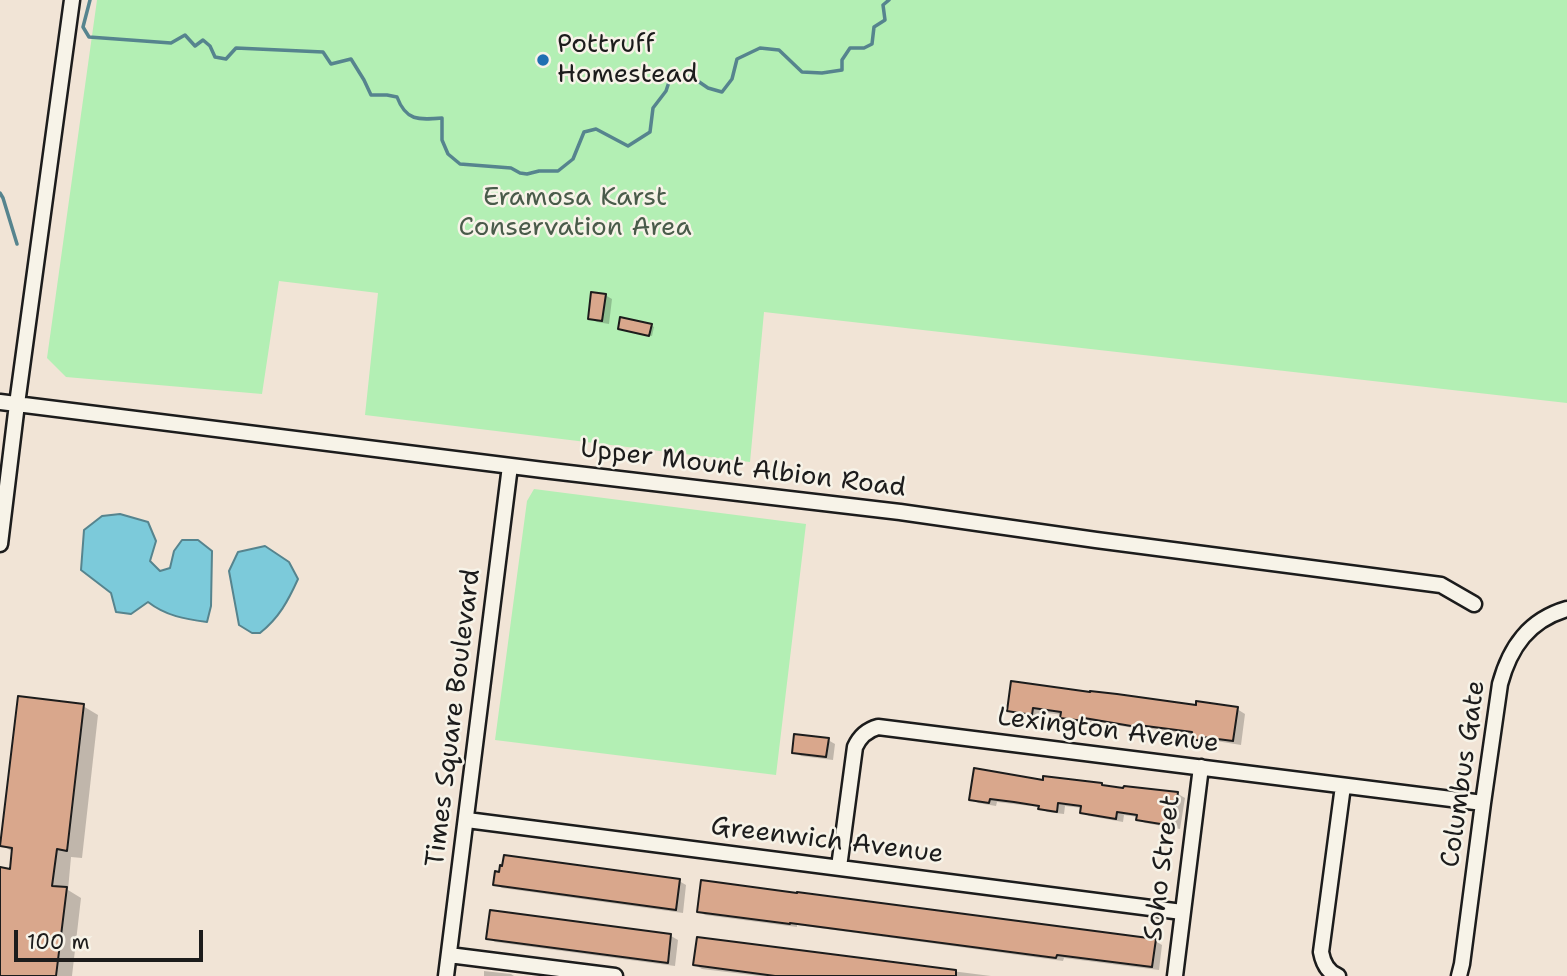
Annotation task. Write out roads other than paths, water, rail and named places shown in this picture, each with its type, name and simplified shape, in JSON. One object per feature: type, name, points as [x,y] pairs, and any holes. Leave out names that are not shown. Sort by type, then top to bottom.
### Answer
[{"type":"street","points":[[0,544],[72,0]]},
{"type":"street","name":"Upper Mount Albion Road","points":[[0,402],[900,512],[1441,585],[1474,604]]},
{"type":"street","name":"Times Square Boulevard","points":[[446,976],[510,466]]},
{"type":"street","name":"Columbus Gate","points":[[1459,976],[1500,684],[1507,661],[1526,631],[1541,620],[1567,609]]},
{"type":"street","name":"Lexington Avenue","points":[[839,867],[855,747],[859,739],[878,727],[1483,803]]},
{"type":"street","name":"Soho Street","points":[[1175,976],[1200,767]]},
{"type":"street","points":[[1338,976],[1322,961],[1321,952],[1343,786]]},
{"type":"street","name":"Greenwich Avenue","points":[[467,820],[1182,912]]},
{"type":"street","points":[[449,955],[533,970],[615,976]]},
{"type":"water","points":[[120,514],[148,522],[156,541],[150,561],[160,571],[170,568],[174,551],[182,540],[198,540],[212,551],[211,606],[207,622],[169,614],[148,602],[131,614],[116,612],[111,593],[81,570],[84,530],[102,516]]},
{"type":"water","points":[[265,546],[289,562],[298,579],[287,602],[273,621],[260,633],[252,633],[239,625],[229,571],[238,552]]},
{"type":"waterway","points":[[90,0],[83,27],[89,37],[171,43],[185,35],[195,46],[203,40],[210,46],[215,57],[226,59],[236,48],[323,52],[331,64],[351,59],[371,95],[397,97],[404,111],[414,117],[442,118],[442,140],[448,154],[460,164],[511,168],[527,174],[558,171],[573,159],[584,132],[596,129],[628,146],[650,132],[653,108],[666,91],[670,79],[692,77],[708,88],[722,92],[732,79],[737,59],[760,48],[779,50],[802,72],[842,70],[842,60],[850,48],[864,48],[872,44],[874,27],[885,20],[883,5],[889,0]]},
{"type":"waterway","points":[[0,193],[17,244]]},
{"type":"place","name":"Pottruff Homestead","points":[[543,60]]},
{"type":"park label","name":"Eramosa Karst Conservation Area","points":[[575,213]]}]
